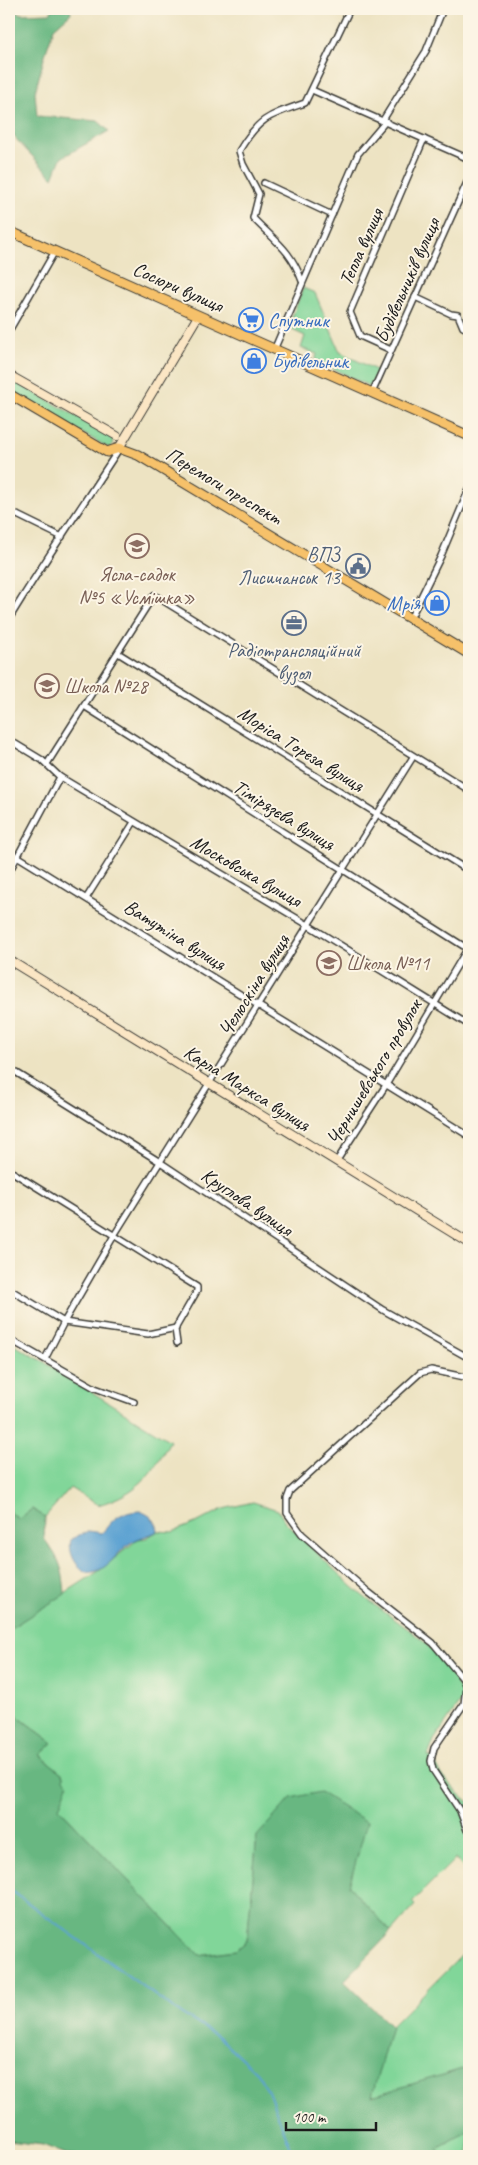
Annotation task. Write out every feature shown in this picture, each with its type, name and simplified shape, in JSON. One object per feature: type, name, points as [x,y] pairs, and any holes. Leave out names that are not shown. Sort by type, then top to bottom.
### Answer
[{"type":"main road","name":"Сосюри вулиця","points":[[9,231],[469,436]]},
{"type":"main road","name":"Перемоги проспект","points":[[9,394],[107,452],[119,448],[138,455],[469,654]]},
{"type":"street","points":[[302,281],[296,265],[286,249],[253,218],[259,194],[243,164],[239,151],[248,136],[270,114],[305,102],[350,9]]},
{"type":"street","points":[[274,350],[358,154],[384,121],[426,52],[443,9]]},
{"type":"street","points":[[312,90],[469,159]]},
{"type":"street","name":"Тепла вулиця","points":[[391,350],[360,336],[350,312],[424,139]]},
{"type":"street","name":"Будівельників вулиця","points":[[372,393],[469,178]]},
{"type":"street","points":[[264,184],[332,214]]},
{"type":"street","points":[[9,331],[56,251]]},
{"type":"street","points":[[415,297],[451,314],[458,315],[463,327],[469,330]]},
{"type":"street","points":[[9,619],[46,558],[62,537],[130,431],[198,316]]},
{"type":"street","points":[[9,375],[117,436]]},
{"type":"street","points":[[117,436],[130,431]]},
{"type":"street","points":[[117,436],[119,448]]},
{"type":"street","points":[[410,619],[442,556],[469,489]]},
{"type":"street","points":[[9,511],[62,537]]},
{"type":"street","points":[[46,764],[154,595],[469,790]]},
{"type":"street","name":"Моріса Тореза вулиця","points":[[118,653],[469,871]]},
{"type":"street","name":"Тімірязєва вулиця","points":[[84,706],[342,870],[466,947],[469,946]]},
{"type":"street","name":"Московська вулиця","points":[[9,740],[46,764],[60,777],[308,925],[469,1026]]},
{"type":"street","name":"Челюскіна вулиця","points":[[45,1360],[64,1322],[115,1234],[413,757]]},
{"type":"street","points":[[10,869],[60,777]]},
{"type":"street","points":[[86,898],[134,822]]},
{"type":"street","name":"Ватутіна вулиця","points":[[17,856],[469,1136]]},
{"type":"street","name":"Чернишевського провулок","points":[[336,1162],[386,1085],[469,946]]},
{"type":"street","name":"Карла Маркса вулиця","points":[[9,960],[469,1243]]},
{"type":"street","name":"Круглова вулиця","points":[[9,1068],[160,1162],[382,1310],[469,1358]]},
{"type":"street","points":[[9,1170],[115,1234],[196,1287],[197,1291],[176,1328],[175,1336],[177,1343]]},
{"type":"street","points":[[9,1289],[64,1322],[148,1334],[176,1328]]},
{"type":"street","points":[[9,1339],[95,1388],[134,1402]]},
{"type":"street","points":[[467,1830],[455,1801],[433,1770],[431,1761],[434,1748],[464,1704],[466,1687],[462,1679],[433,1643],[367,1591],[302,1534],[288,1517],[286,1504],[290,1491],[420,1374],[431,1370],[469,1378]]},
{"type":"green space","points":[[9,9],[22,14],[50,13],[53,9],[70,9],[71,13],[54,28],[45,55],[35,92],[37,116],[98,121],[109,131],[61,158],[53,178],[15,138],[9,125]]},
{"type":"green space","points":[[303,288],[315,293],[340,352],[378,371],[371,387],[315,360],[317,354],[301,348],[305,336],[288,328]]},
{"type":"green space","points":[[9,378],[108,434],[113,438],[112,446],[109,448],[9,392]]},
{"type":"green space","points":[[9,1342],[170,1441],[142,1482],[123,1495],[98,1505],[70,1488],[45,1517],[32,1509],[19,1519],[9,1512]]},
{"type":"green space","points":[[253,1502],[278,1510],[285,1522],[353,1587],[434,1651],[446,1665],[455,1680],[463,1698],[434,1740],[428,1756],[434,1759],[448,1783],[469,1802],[469,1873],[455,1859],[412,1902],[415,1905],[391,1932],[349,1887],[257,1836],[247,1941],[236,1950],[199,1955],[59,1808],[64,1775],[40,1755],[53,1743],[9,1710],[9,1629],[99,1571],[138,1539],[146,1538],[158,1531],[172,1532],[198,1522],[223,1509]]},
{"type":"green space","points":[[32,1509],[45,1517],[44,1539],[60,1564],[65,1594],[9,1629],[9,1512],[19,1519]]},
{"type":"green space","points":[[9,1710],[53,1743],[40,1755],[64,1775],[64,1779],[68,1784],[59,1808],[199,1955],[236,1950],[247,1941],[257,1836],[291,1798],[320,1792],[367,1822],[349,1886],[391,1932],[344,1981],[391,2026],[372,2096],[469,2067],[469,2131],[437,2148],[443,2156],[71,2156],[43,2145],[9,2141]]},
{"type":"green space","points":[[469,1948],[469,2067],[371,2097],[391,2026]]},
{"type":"green space","points":[[469,2131],[469,2156],[443,2156],[437,2148]]},
{"type":"water","points":[[140,1511],[152,1518],[158,1531],[132,1542],[100,1570],[86,1572],[79,1566],[73,1558],[70,1544],[71,1539],[89,1531],[102,1533],[118,1516]]},
{"type":"waterway","points":[[9,1889],[171,2007],[220,2038],[257,2073],[268,2091],[294,2156]]},
{"type":"place","name":"Спутник","points":[[251,320]]},
{"type":"place","name":"Будівельник","points":[[254,361]]},
{"type":"place","name":"Ясла-садок №5 «Усмішка»","points":[[137,546]]},
{"type":"place","name":"ВПЗ Лисичанськ 13","points":[[358,566]]},
{"type":"place","name":"Мрія","points":[[437,603]]},
{"type":"place","name":"Радіотрансляційний вузол","points":[[294,623]]},
{"type":"place","name":"Школа №28","points":[[47,686]]},
{"type":"place","name":"Школа №11","points":[[329,963]]}]
